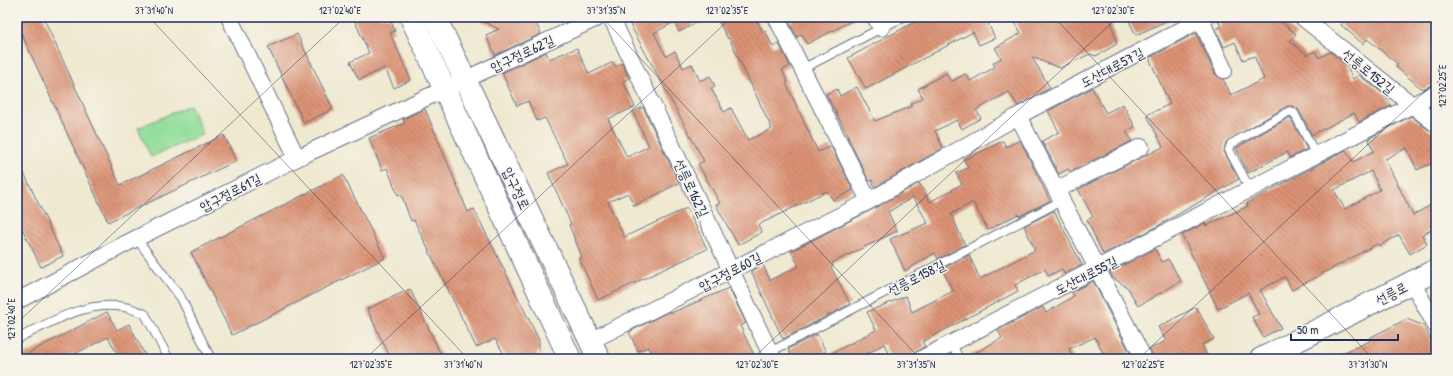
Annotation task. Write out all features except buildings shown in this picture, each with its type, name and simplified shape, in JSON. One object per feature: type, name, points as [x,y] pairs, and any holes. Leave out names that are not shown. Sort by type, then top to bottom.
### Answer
[{"type":"main road","name":"압구정로","points":[[411,17],[570,359]]},
{"type":"main road","name":"압구정로","points":[[435,17],[595,350]]},
{"type":"main road","name":"선릉로","points":[[1261,359],[1291,352],[1412,282],[1436,270]]},
{"type":"street","points":[[229,17],[297,158]]},
{"type":"street","name":"압구정로62길","points":[[445,88],[466,80],[599,17]]},
{"type":"street","name":"선릉로162길","points":[[611,17],[771,356]]},
{"type":"street","points":[[776,17],[869,201]]},
{"type":"street","name":"선릉로152길","points":[[1302,17],[1436,124]]},
{"type":"street","points":[[1204,18],[1224,70]]},
{"type":"street","name":"도산대로57길","points":[[1018,116],[1204,18]]},
{"type":"street","name":"압구정로61길","points":[[17,302],[297,158],[445,88]]},
{"type":"street","name":"도산대로55길","points":[[922,359],[1436,94]]},
{"type":"street","points":[[1018,116],[1096,270],[1144,359]]},
{"type":"street","name":"압구정로60길","points":[[595,350],[730,270],[869,201],[1018,116]]},
{"type":"street","points":[[1058,196],[1141,147]]},
{"type":"street","points":[[1412,282],[1436,326]]},
{"type":"lane","points":[[802,68],[878,23],[903,17]]},
{"type":"lane","points":[[1250,189],[1229,150],[1231,144],[1290,111],[1294,113],[1316,155]]},
{"type":"lane","name":"선릉로158길","points":[[771,356],[1058,196]]},
{"type":"lane","points":[[137,239],[181,298],[210,359]]},
{"type":"lane","points":[[17,339],[56,319],[83,309],[104,306],[124,307],[145,314],[169,359]]},
{"type":"lane","points":[[952,344],[960,359]]},
{"type":"green space","points":[[190,105],[203,134],[151,157],[138,128]]}]
